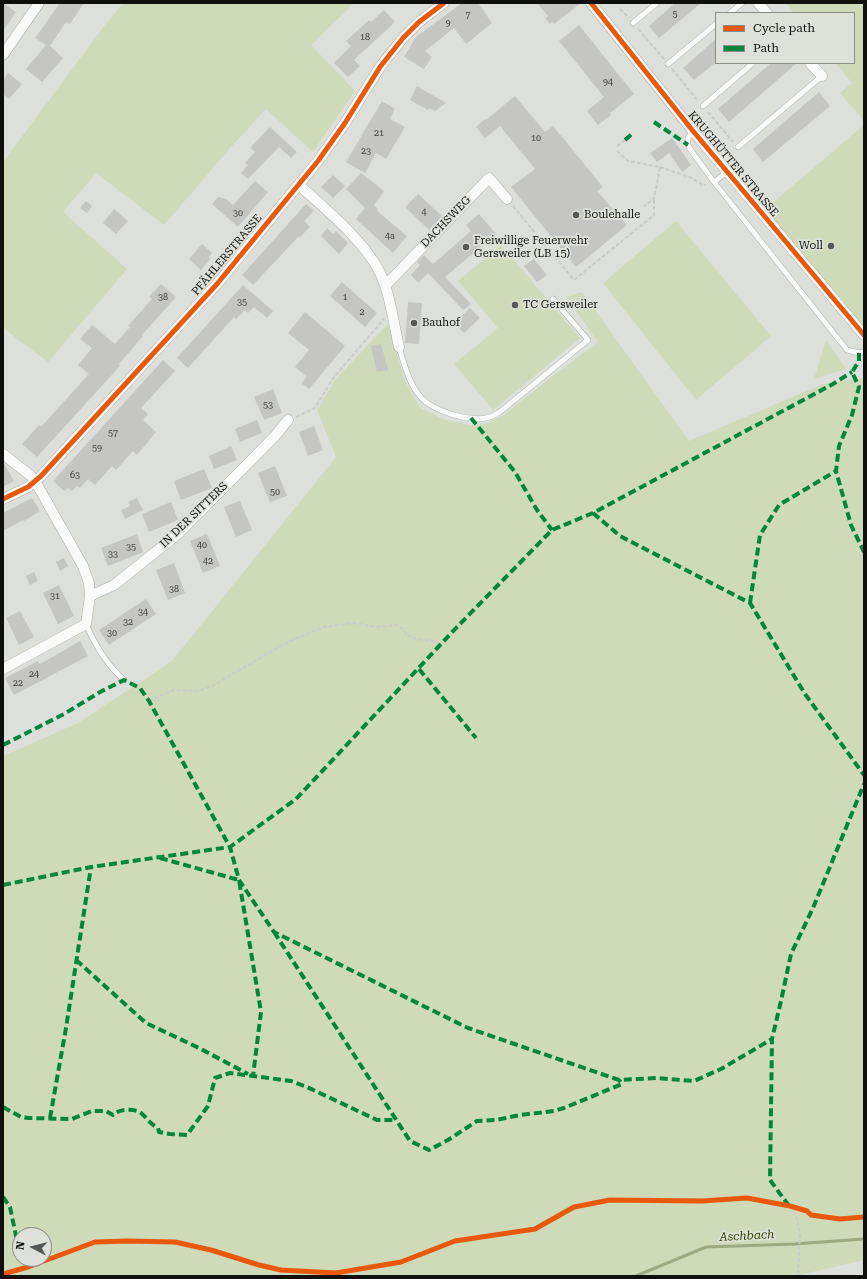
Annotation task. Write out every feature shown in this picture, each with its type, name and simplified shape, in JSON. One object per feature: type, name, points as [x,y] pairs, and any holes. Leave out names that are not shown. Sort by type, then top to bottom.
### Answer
[{"type":"street","points":[[3,55],[39,3]]},
{"type":"street","name":"PFÄHLERSTRASSE","points":[[3,499],[28,487],[36,481],[202,302],[318,161],[380,67],[403,38],[419,22],[444,3]]},
{"type":"street","name":"KRUGHÜTTER STRASSE","points":[[591,3],[693,131],[864,335]]},
{"type":"street","points":[[758,3],[766,12]]},
{"type":"street","points":[[811,64],[822,76]]},
{"type":"street","name":"DACHSWEG","points":[[385,286],[489,178],[507,199]]},
{"type":"street","points":[[298,185],[358,241],[377,267],[385,286],[399,347]]},
{"type":"street","name":"IN DER SITTERS","points":[[90,596],[114,585],[178,534],[275,436],[288,420]]},
{"type":"street","points":[[3,454],[36,481],[82,566],[89,583],[90,596],[86,624],[3,669]]},
{"type":"lane","points":[[633,23],[657,3]]},
{"type":"lane","points":[[731,12],[742,3]]},
{"type":"lane","points":[[668,64],[715,25]]},
{"type":"lane","points":[[703,106],[752,64]]},
{"type":"lane","points":[[738,147],[822,76]]},
{"type":"lane","points":[[693,131],[688,138],[689,147],[714,182],[847,350],[859,353],[864,352]]},
{"type":"lane","points":[[714,182],[727,172]]},
{"type":"lane","points":[[399,347],[408,377],[415,390],[419,396],[434,408],[471,418],[489,417],[501,411],[588,340],[553,299]]},
{"type":"lane","points":[[86,624],[95,644],[115,672],[124,680]]},
{"type":"path","points":[[620,9],[738,147]]},
{"type":"path","points":[[617,146],[625,140]]},
{"type":"path","points":[[617,151],[628,161],[660,167],[692,178],[703,185],[714,182]]},
{"type":"path","points":[[507,199],[574,280],[654,215],[654,199],[660,167]]},
{"type":"path","points":[[644,206],[654,199]]},
{"type":"path","points":[[288,420],[314,408],[334,377],[391,311]]},
{"type":"path","points":[[148,702],[173,690],[199,691],[214,685],[288,642],[324,627],[355,623],[375,627],[397,625],[403,629],[407,635],[415,639],[433,641],[441,645]]},
{"type":"path","points":[[790,1206],[796,1216],[800,1233],[798,1276]]},
{"type":"green space","points":[[123,3],[354,3],[311,45],[355,91],[313,152],[266,109],[230,148],[164,225],[96,173],[63,212],[127,269],[48,362],[3,328],[3,162]]},
{"type":"green space","points":[[786,3],[864,3],[864,121],[840,93],[852,83],[836,64],[855,64],[855,12],[793,12]]},
{"type":"green space","points":[[864,125],[864,336],[763,211]]},
{"type":"green space","points":[[676,221],[771,336],[696,400],[603,283]]},
{"type":"green space","name":"TC Gersweiler","points":[[501,245],[580,338],[493,410],[454,364],[498,328],[458,281]]},
{"type":"green space","points":[[582,292],[689,441],[823,384],[864,378],[864,1260],[795,1276],[3,1276],[3,756],[78,723],[172,661],[336,457],[317,410],[335,380],[388,324],[405,381],[420,408],[445,420],[469,425],[486,424],[505,414],[598,342],[566,297]]},
{"type":"green space","points":[[826,340],[846,369],[814,379]]},
{"type":"building","points":[[3,3],[16,12],[3,31]]},
{"type":"building","points":[[60,3],[84,3],[70,24],[66,22],[50,46],[63,58],[42,82],[26,69],[46,45],[35,38]]},
{"type":"building","points":[[462,3],[478,3],[492,23],[466,44],[454,28],[425,51],[432,57],[424,69],[404,57],[416,37]]},
{"type":"building","points":[[537,3],[581,3],[554,24],[552,22],[550,24],[545,18],[548,16]]},
{"type":"building","points":[[675,3],[701,3],[659,38],[649,26]]},
{"type":"building","points":[[384,10],[395,22],[354,60],[360,66],[348,77],[334,63],[351,46],[346,41],[369,20],[371,22]]},
{"type":"building","points":[[579,25],[634,94],[610,113],[611,115],[598,125],[587,111],[604,97],[559,41]]},
{"type":"building","points":[[715,40],[715,63],[694,80],[683,68]]},
{"type":"building","points":[[770,64],[796,64],[729,122],[718,109]]},
{"type":"building","points":[[8,73],[22,84],[9,99],[3,94],[3,80]]},
{"type":"building","points":[[417,86],[446,103],[435,111],[429,108],[428,110],[410,100]]},
{"type":"building","points":[[819,92],[830,106],[763,162],[753,149]]},
{"type":"building","name":"Boulehalle","points":[[515,96],[545,132],[553,126],[603,187],[597,191],[627,225],[576,267],[511,187],[535,169],[500,126],[485,138],[476,127]]},
{"type":"building","points":[[382,101],[395,109],[390,119],[405,127],[386,159],[376,153],[365,173],[346,162]]},
{"type":"building","points":[[270,127],[297,152],[291,158],[279,147],[248,179],[241,173],[248,165],[245,163],[255,152],[250,148]]},
{"type":"building","points":[[672,138],[691,165],[682,172],[669,153],[657,162],[650,153]]},
{"type":"building","points":[[361,173],[384,191],[374,205],[378,209],[377,211],[407,236],[393,253],[356,219],[365,208],[346,189]]},
{"type":"building","points":[[333,175],[345,186],[333,198],[321,187]]},
{"type":"building","points":[[255,181],[268,192],[238,227],[212,204],[218,197],[226,199],[233,205]]},
{"type":"building","points":[[418,194],[442,216],[429,230],[405,207]]},
{"type":"building","points":[[86,201],[92,206],[87,213],[80,208]]},
{"type":"building","points":[[306,204],[314,211],[304,221],[310,227],[300,237],[299,236],[253,285],[242,275]]},
{"type":"building","points":[[114,209],[128,221],[116,234],[103,223]]},
{"type":"building","points":[[479,214],[496,234],[445,277],[471,304],[463,310],[428,273],[418,283],[411,275],[420,265],[417,262],[424,255],[433,264],[471,231],[466,225]]},
{"type":"building","points":[[327,228],[333,234],[336,231],[348,243],[339,254],[321,236]]},
{"type":"building","points":[[202,244],[212,253],[209,257],[210,259],[201,270],[189,259]]},
{"type":"building","points":[[534,259],[547,275],[537,282],[524,266]]},
{"type":"building","points":[[342,282],[377,313],[365,327],[330,296]]},
{"type":"building","points":[[161,284],[176,297],[142,335],[143,336],[119,364],[120,366],[37,457],[22,444],[39,425],[41,427],[89,374],[78,365],[92,348],[80,339],[92,325],[115,344],[130,327],[128,326],[152,299],[149,297]]},
{"type":"building","points":[[243,285],[273,311],[267,318],[254,307],[248,313],[245,310],[236,319],[234,317],[188,368],[177,358]]},
{"type":"building","name":"Bauhof","points":[[408,302],[422,303],[419,344],[405,343]]},
{"type":"building","points":[[470,308],[480,318],[464,333],[454,323]]},
{"type":"building","points":[[305,312],[345,346],[309,389],[301,383],[307,377],[295,367],[309,350],[288,333]]},
{"type":"building","points":[[381,344],[388,370],[377,372],[371,346]]},
{"type":"building","points":[[163,360],[175,371],[141,408],[148,414],[143,420],[156,432],[137,455],[133,451],[116,470],[112,466],[95,485],[88,479],[80,488],[77,486],[72,491],[68,488],[64,491],[53,481]]},
{"type":"building","points":[[273,389],[282,413],[264,420],[254,397]]},
{"type":"building","points":[[257,420],[262,433],[240,442],[235,429]]},
{"type":"building","points":[[314,426],[323,450],[308,456],[299,432]]},
{"type":"building","points":[[231,446],[237,460],[214,469],[209,456]]},
{"type":"building","points":[[3,462],[14,481],[3,487]]},
{"type":"building","points":[[275,466],[287,496],[270,502],[258,473]]},
{"type":"building","points":[[204,469],[212,488],[181,500],[174,481]]},
{"type":"building","points":[[32,498],[40,511],[3,531],[3,513]]},
{"type":"building","points":[[137,498],[143,510],[125,519],[121,510],[130,506],[128,502]]},
{"type":"building","points":[[240,501],[252,530],[236,537],[224,507]]},
{"type":"building","points":[[171,502],[178,520],[149,532],[142,514]]},
{"type":"building","points":[[137,534],[143,552],[108,566],[101,548]]},
{"type":"building","points":[[207,534],[220,566],[203,573],[190,541]]},
{"type":"building","points":[[64,558],[68,566],[60,571],[56,562]]},
{"type":"building","points":[[174,563],[185,593],[168,600],[156,570]]},
{"type":"building","points":[[34,572],[38,581],[30,585],[26,576]]},
{"type":"building","points":[[59,585],[74,616],[58,624],[43,593]]},
{"type":"building","points":[[146,599],[156,614],[109,645],[99,630]]},
{"type":"building","points":[[20,611],[34,637],[19,645],[6,618]]},
{"type":"building","points":[[80,641],[88,656],[14,695],[5,678],[38,661],[40,664]]},
{"type":"waterway","name":"Aschbach","points":[[636,1276],[706,1247],[794,1244],[864,1239]]},
{"type":"marked path","points":[[654,122],[688,145]]},
{"type":"marked path","points":[[625,140],[634,132]]},
{"type":"marked path","points":[[859,353],[859,361],[852,372],[859,387],[852,415],[839,446],[836,471],[851,525],[864,552]]},
{"type":"marked path","points":[[3,885],[91,867],[230,847],[296,799],[457,627],[552,530],[593,513],[833,384],[852,372]]},
{"type":"marked path","points":[[471,418],[515,472],[537,510],[552,530]]},
{"type":"marked path","points":[[750,603],[760,535],[779,505],[836,471]]},
{"type":"marked path","points":[[593,513],[620,536],[750,603],[805,694],[864,775]]},
{"type":"marked path","points":[[419,669],[476,738]]},
{"type":"marked path","points":[[3,745],[64,714],[100,692],[124,680],[140,688],[149,701],[230,847],[239,880],[274,932],[468,1028],[619,1080],[656,1078],[694,1081],[721,1069],[772,1039]]},
{"type":"marked path","points":[[789,1206],[770,1180],[772,1039],[791,954],[813,908],[864,784]]},
{"type":"marked path","points":[[160,858],[239,880],[261,1012],[253,1076]]},
{"type":"marked path","points":[[50,1118],[66,1028],[91,867]]},
{"type":"marked path","points":[[274,932],[410,1141],[429,1150],[448,1140],[477,1121],[496,1120],[520,1115],[554,1111],[622,1084],[619,1080]]},
{"type":"marked path","points":[[76,960],[146,1023],[199,1048],[248,1074]]},
{"type":"marked path","points":[[3,1107],[21,1117],[72,1119],[92,1111],[106,1111],[113,1115],[122,1110],[134,1110],[141,1113],[158,1128],[159,1132],[187,1135],[208,1106],[215,1078],[230,1073],[291,1081],[377,1120],[396,1120]]},
{"type":"marked path","points":[[3,1197],[10,1207],[14,1227]]},
{"type":"cycle path","points":[[3,499],[28,487],[41,476],[217,284],[318,161],[345,123],[380,67],[403,38],[419,22],[444,3]]},
{"type":"cycle path","points":[[591,3],[693,131],[864,335]]},
{"type":"cycle path","points":[[3,1274],[28,1267],[95,1242],[127,1241],[175,1242],[211,1250],[259,1265],[281,1270],[336,1273],[401,1262],[455,1241],[535,1229],[574,1207],[610,1200],[702,1201],[747,1198],[790,1206],[807,1211],[811,1215],[840,1219],[864,1217]]},
{"type":"place","name":"Boulehalle","points":[[576,215]]},
{"type":"place","name":"Woll","points":[[831,246]]},
{"type":"place","name":"Freiwillige Feuerwehr Gersweiler (LB 15)","points":[[466,247]]},
{"type":"place","name":"TC Gersweiler","points":[[515,305]]},
{"type":"place","name":"Bauhof","points":[[414,323]]}]
